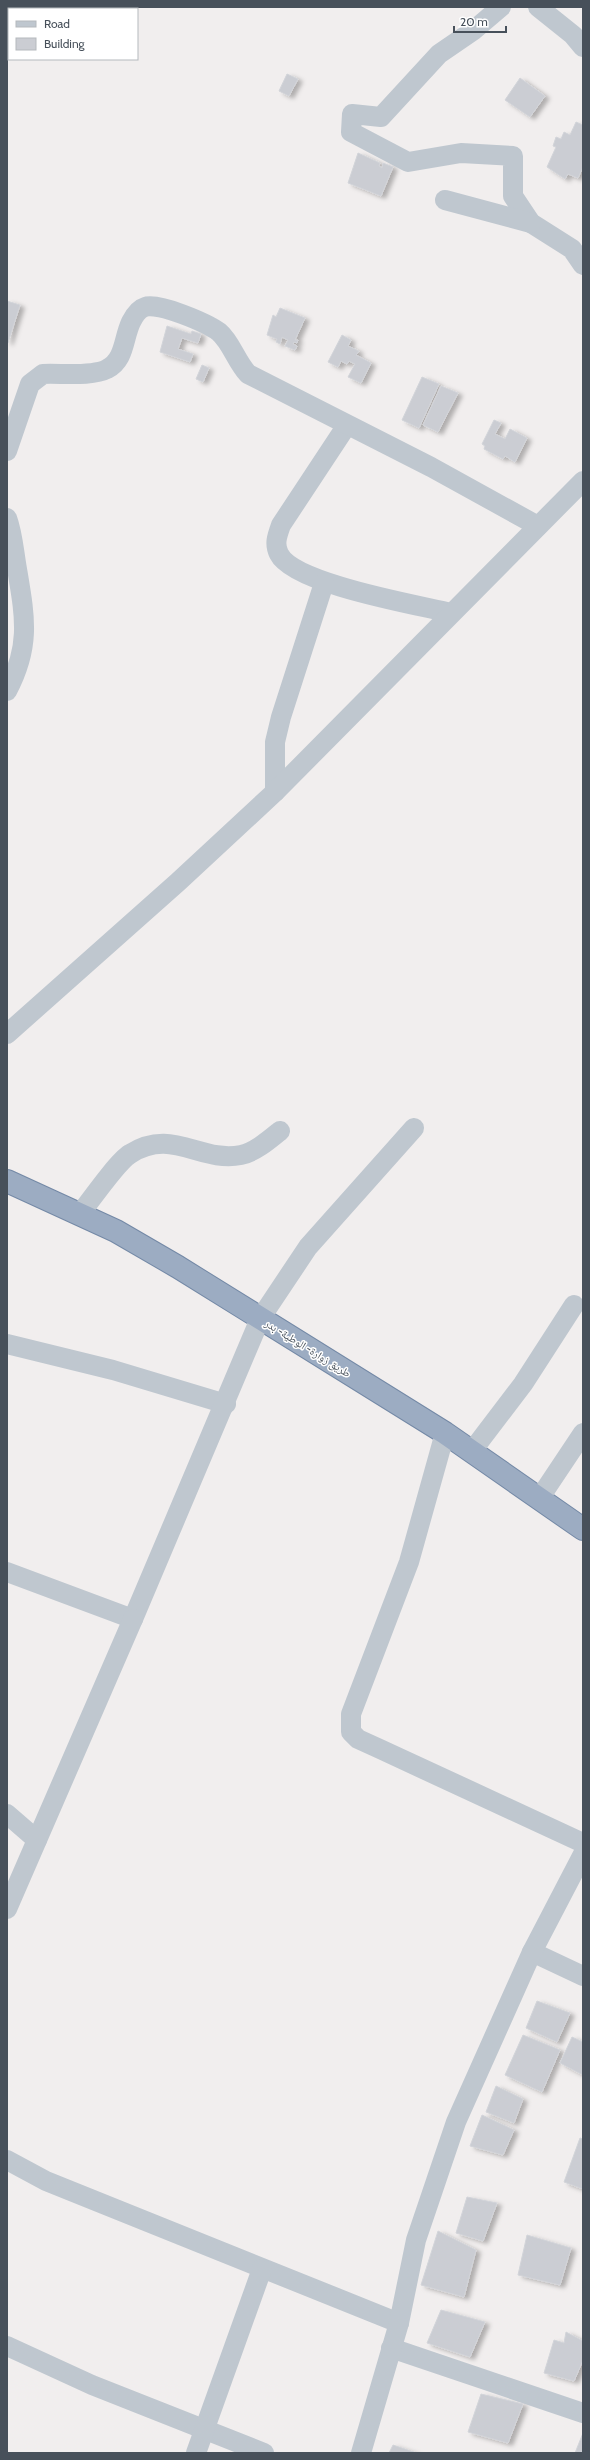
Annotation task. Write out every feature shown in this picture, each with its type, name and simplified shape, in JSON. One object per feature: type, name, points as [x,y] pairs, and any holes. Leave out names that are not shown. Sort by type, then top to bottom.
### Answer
[{"type":"highway","name":"طريق زوارة- الوطية- بدر","points":[[12,1181],[138,1244],[444,1433],[583,1529]]},
{"type":"street","points":[[501,7],[474,30],[439,54],[381,117],[352,114],[351,132],[408,162],[461,153],[513,156],[513,196],[531,223]]},
{"type":"street","points":[[538,7],[573,35],[583,47]]},
{"type":"street","points":[[445,200],[531,223],[572,249],[583,265]]},
{"type":"street","points":[[7,451],[30,384],[36,377],[43,374],[105,370],[115,363],[131,323],[138,310],[146,306],[166,309],[209,326],[227,341],[238,363],[248,374],[432,467],[538,526]]},
{"type":"street","points":[[347,425],[281,525],[276,540],[280,555],[292,567],[324,583],[451,613]]},
{"type":"street","points":[[7,1034],[178,882],[275,792],[583,481]]},
{"type":"street","points":[[7,518],[24,614],[24,641],[18,670],[7,691]]},
{"type":"street","points":[[275,792],[275,742],[280,717],[324,583]]},
{"type":"street","points":[[7,1909],[226,1404],[260,1319],[308,1247],[414,1128]]},
{"type":"street","points":[[80,1214],[128,1155],[144,1146],[158,1142],[175,1143],[223,1156],[242,1155],[263,1144],[280,1132]]},
{"type":"street","points":[[472,1452],[523,1384],[574,1305]]},
{"type":"street","points":[[7,1344],[112,1370],[226,1404]]},
{"type":"street","points":[[539,1498],[583,1432]]},
{"type":"street","points":[[444,1433],[409,1562],[351,1714],[351,1732],[358,1739],[380,1750],[583,1843]]},
{"type":"street","points":[[7,1572],[133,1619]]},
{"type":"street","points":[[7,1814],[37,1840]]},
{"type":"street","points":[[361,2453],[399,2323],[416,2240],[434,2181],[459,2114],[532,1952],[583,1854]]},
{"type":"street","points":[[532,1952],[583,1976]]},
{"type":"street","points":[[7,2160],[46,2181],[399,2323]]},
{"type":"street","points":[[196,2453],[262,2269]]},
{"type":"street","points":[[7,2346],[92,2385],[204,2431],[264,2453]]},
{"type":"street","points":[[391,2348],[583,2412]]},
{"type":"building","points":[[52,7],[52,8],[11,8]]},
{"type":"building","points":[[287,74],[298,79],[289,96],[279,91]]},
{"type":"building","points":[[520,78],[545,96],[530,117],[505,100]]},
{"type":"building","points":[[576,122],[583,125],[583,167],[578,178],[568,174],[565,179],[547,167],[556,147],[553,146],[556,137],[561,139],[564,132],[570,135]]},
{"type":"building","points":[[358,153],[380,163],[379,166],[382,168],[383,163],[393,167],[381,196],[348,183]]},
{"type":"building","points":[[7,301],[20,305],[8,343],[7,342]]},
{"type":"building","points":[[280,308],[305,318],[295,340],[298,340],[297,343],[294,342],[293,344],[297,346],[295,350],[285,346],[288,340],[282,337],[280,344],[276,342],[277,339],[267,335],[273,315],[276,317]]},
{"type":"building","points":[[167,326],[191,334],[192,331],[201,334],[198,343],[182,338],[178,349],[193,354],[190,362],[160,352]]},
{"type":"building","points":[[342,335],[351,340],[348,346],[359,351],[356,355],[371,363],[361,383],[348,377],[355,364],[349,361],[347,364],[341,361],[338,367],[328,362]]},
{"type":"building","points":[[202,365],[209,368],[203,382],[196,379]]},
{"type":"building","points":[[422,377],[439,384],[419,428],[402,420]]},
{"type":"building","points":[[441,386],[458,393],[438,432],[423,425]]},
{"type":"building","points":[[494,420],[501,423],[495,434],[505,439],[510,429],[527,438],[515,462],[505,456],[503,459],[484,449],[485,446],[482,444]]},
{"type":"building","points":[[537,2001],[570,2013],[557,2042],[526,2028]]},
{"type":"building","points":[[523,2035],[560,2050],[542,2092],[505,2075]]},
{"type":"building","points":[[572,2037],[583,2042],[583,2075],[560,2063]]},
{"type":"building","points":[[496,2086],[523,2099],[514,2123],[486,2112]]},
{"type":"building","points":[[482,2115],[514,2130],[503,2155],[470,2146]]},
{"type":"building","points":[[580,2138],[583,2139],[583,2189],[564,2182]]},
{"type":"building","points":[[467,2197],[497,2203],[483,2241],[456,2233]]},
{"type":"building","points":[[438,2231],[476,2250],[464,2297],[421,2285]]},
{"type":"building","points":[[527,2235],[571,2248],[560,2285],[518,2275]]},
{"type":"building","points":[[441,2310],[485,2322],[470,2357],[427,2343]]},
{"type":"building","points":[[566,2332],[583,2341],[583,2360],[574,2381],[544,2373],[554,2340],[564,2343]]},
{"type":"building","points":[[481,2394],[523,2404],[508,2443],[468,2432]]},
{"type":"building","points":[[583,2433],[583,2453],[575,2453]]},
{"type":"building","points":[[393,2445],[417,2453],[389,2453]]}]
